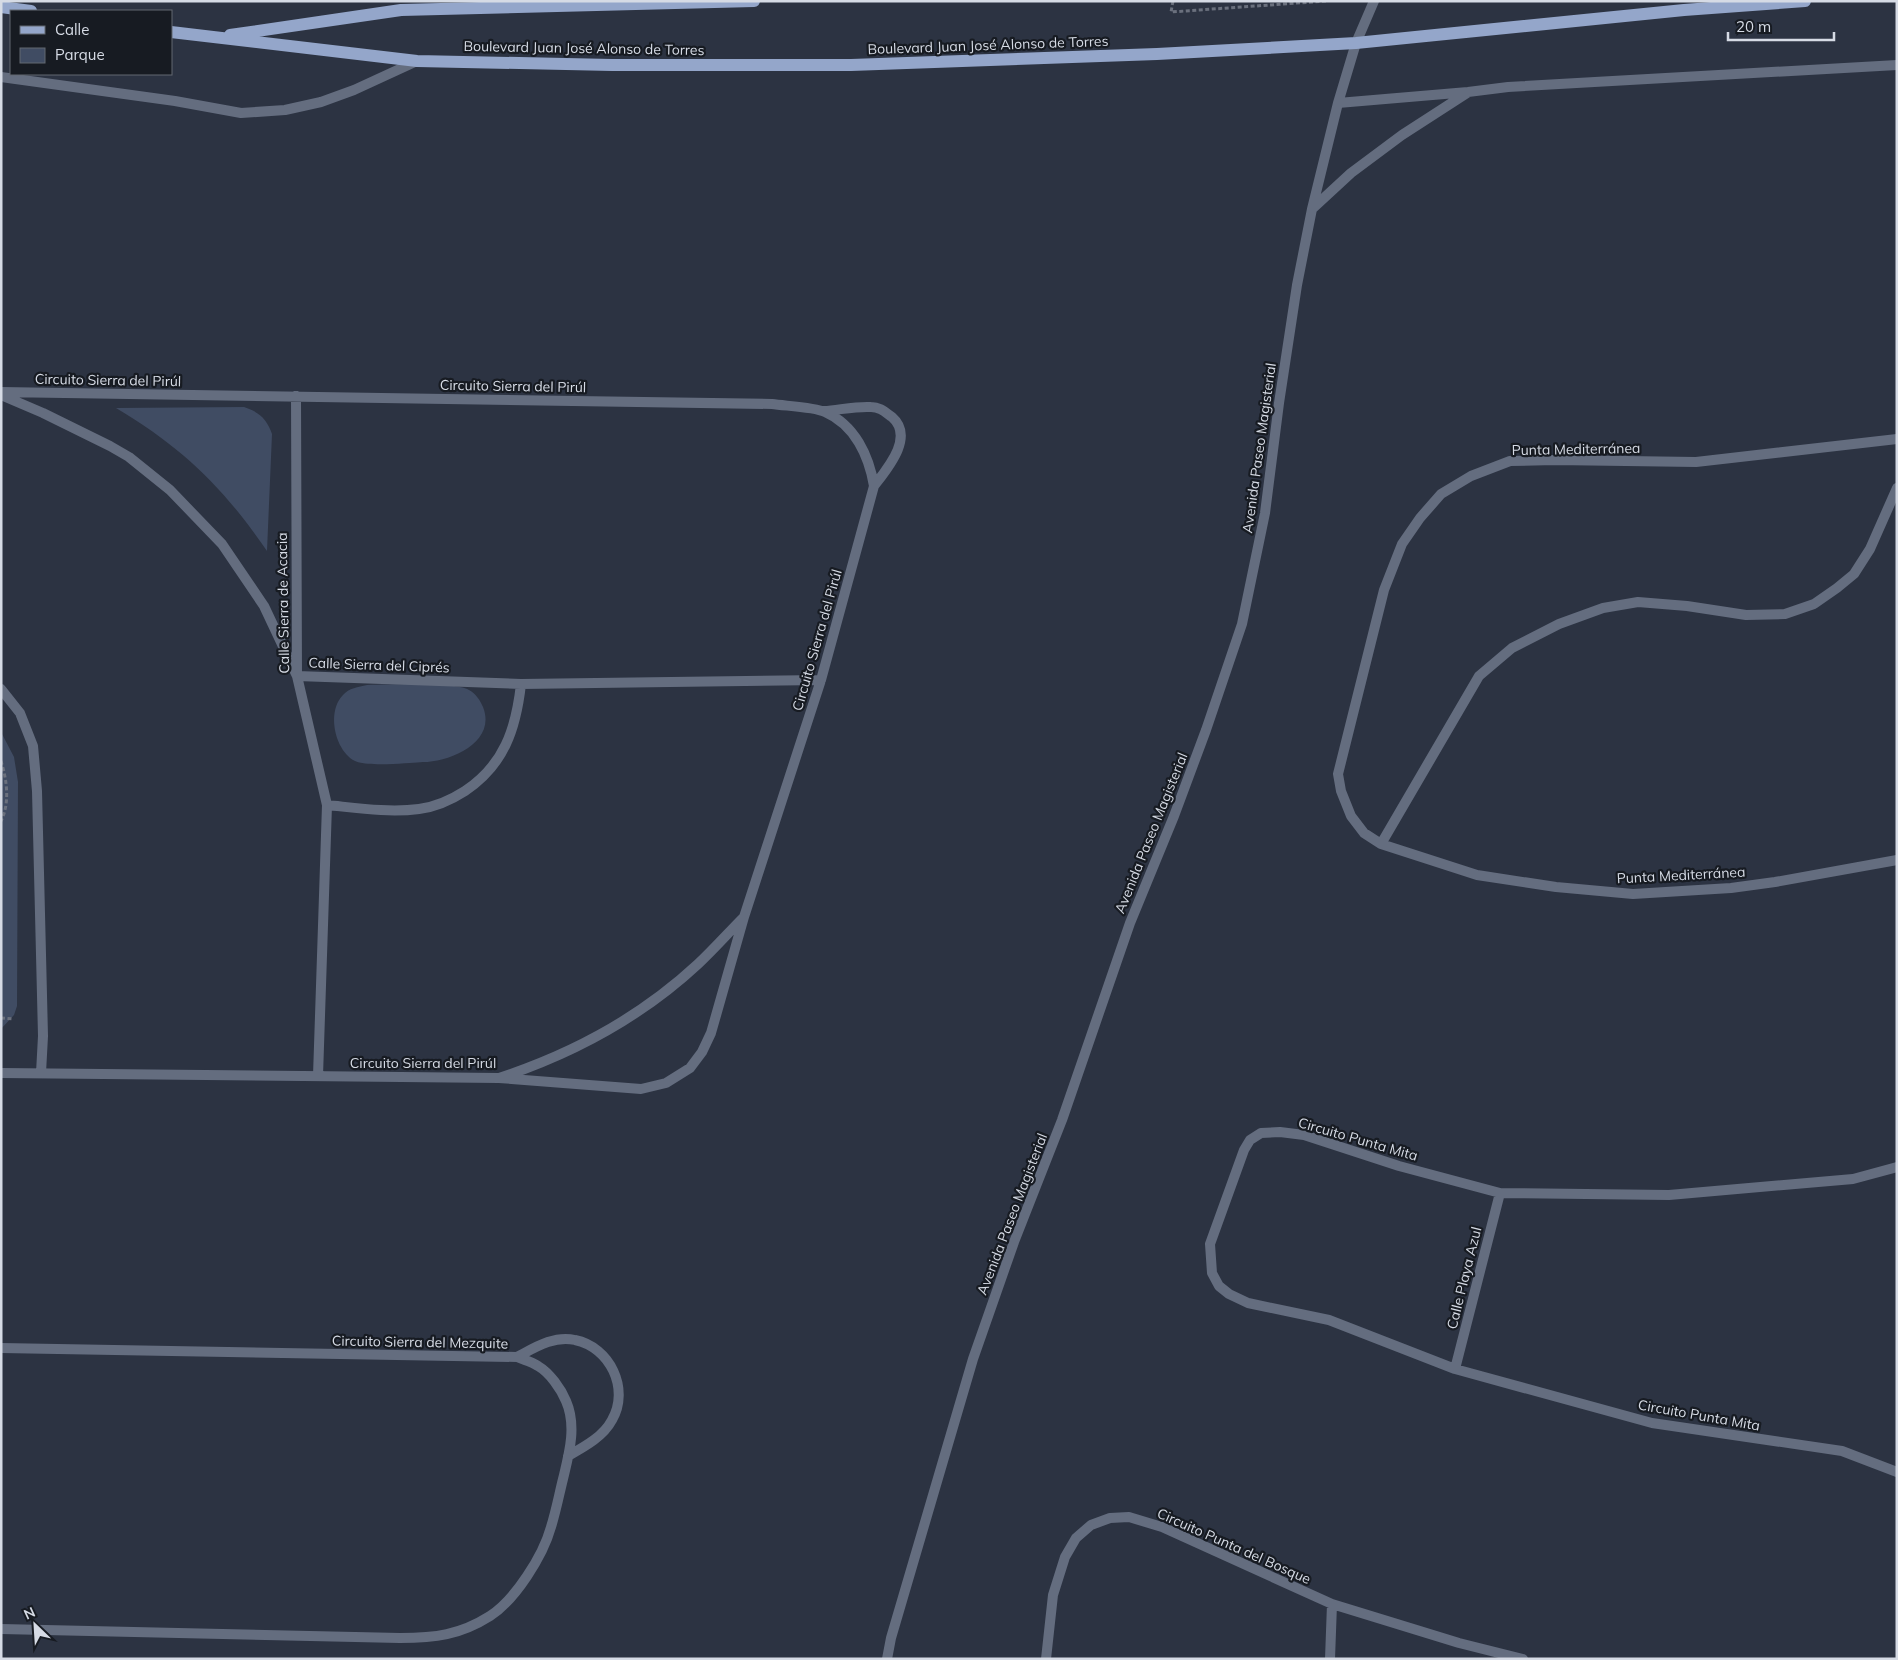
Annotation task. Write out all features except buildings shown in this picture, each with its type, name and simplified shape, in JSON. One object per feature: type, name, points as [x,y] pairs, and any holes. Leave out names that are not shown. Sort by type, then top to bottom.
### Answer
[{"type":"main road","points":[[212,38],[401,10],[754,1]]},
{"type":"main road","name":"Boulevard Juan José Alonso de Torres","points":[[172,32],[417,61],[612,65],[851,65],[1158,54],[1356,44],[1684,10],[1805,1]]},
{"type":"main road","points":[[1,7],[24,10]]},
{"type":"street","name":"Avenida Paseo Magisterial","points":[[887,1659],[891,1638],[973,1359],[1010,1251],[1062,1120],[1130,923],[1203,739],[1242,624],[1265,513],[1282,383],[1312,208],[1338,103],[1356,44],[1374,1]]},
{"type":"street","points":[[1,77],[175,101],[241,114],[285,110],[321,102],[354,90],[417,61]]},
{"type":"street","points":[[1338,103],[1526,85],[1897,65]]},
{"type":"street","points":[[1312,208],[1351,173],[1395,140],[1468,92]]},
{"type":"street","name":"Circuito Sierra del Pirúl","points":[[1,394],[296,396],[772,404],[824,411],[839,420],[852,432],[863,449],[871,468],[874,486],[821,680],[744,917],[698,964],[659,996],[575,1049],[538,1065],[499,1078],[1,1073]]},
{"type":"street","name":"Calle Sierra del Ciprés","points":[[1,394],[110,446],[129,457],[170,490],[222,544],[264,606],[297,676],[521,684],[821,680]]},
{"type":"street","name":"Calle Sierra de Acacia","points":[[296,396],[297,676],[328,805],[318,1076]]},
{"type":"street","points":[[824,411],[873,407],[884,410],[895,420],[900,442],[894,458],[874,486]]},
{"type":"street","name":"Punta Mediterránea","points":[[1897,439],[1696,462],[1555,460],[1510,462],[1471,476],[1441,494],[1420,518],[1402,544],[1384,590],[1338,774],[1341,791],[1351,816],[1364,833],[1381,844],[1477,875],[1556,887],[1633,894],[1731,888],[1897,860]]},
{"type":"street","points":[[1381,844],[1480,676],[1512,648],[1576,617],[1603,608],[1638,602],[1687,606],[1746,615],[1784,614],[1814,604],[1854,574],[1870,549],[1897,488]]},
{"type":"street","points":[[328,805],[376,810],[419,809],[451,800],[480,781],[498,760],[510,736],[518,711],[521,684]]},
{"type":"street","points":[[1,689],[20,713],[33,746],[37,791],[43,1036],[41,1073]]},
{"type":"street","points":[[499,1078],[641,1089],[666,1083],[690,1068],[702,1052],[711,1033],[744,917]]},
{"type":"street","name":"Circuito Punta Mita","points":[[1897,1167],[1853,1179],[1669,1195],[1500,1193],[1399,1166],[1304,1135],[1280,1132],[1261,1133],[1250,1140],[1244,1150],[1210,1244],[1212,1273],[1219,1286],[1229,1294],[1248,1303],[1329,1320],[1455,1369],[1652,1423],[1842,1452],[1897,1472]]},
{"type":"street","name":"Calle Playa Azul","points":[[1455,1369],[1500,1193]]},
{"type":"street","points":[[517,1357],[553,1340],[574,1339],[594,1347],[609,1362],[618,1380],[619,1402],[612,1421],[596,1439],[568,1456]]},
{"type":"street","name":"Circuito Sierra del Mezquite","points":[[1,1348],[517,1357],[539,1366],[556,1383],[567,1402],[572,1424],[568,1456],[551,1529],[532,1567],[514,1595],[491,1615],[464,1630],[432,1638],[400,1638],[1,1629]]},
{"type":"street","name":"Circuito Punta del Bosque","points":[[1046,1659],[1054,1595],[1064,1558],[1076,1538],[1091,1525],[1110,1518],[1129,1517],[1162,1527],[1332,1604],[1460,1643],[1523,1659]]},
{"type":"street","points":[[1330,1659],[1332,1604]]},
{"type":"path","points":[[1173,1],[1171,12],[1326,1]]},
{"type":"path","points":[[1,761],[5,772],[7,799],[6,810],[1,821]]},
{"type":"path","points":[[1,1018],[14,1019]]},
{"type":"green space","points":[[244,407],[262,417],[268,424],[272,434],[267,551],[218,488],[162,438],[116,408]]},
{"type":"green space","points":[[435,684],[461,687],[469,690],[478,697],[483,707],[486,719],[483,730],[477,740],[468,748],[458,754],[434,761],[369,764],[355,761],[342,749],[338,740],[335,731],[335,711],[338,702],[345,693],[354,688],[367,685]]},
{"type":"green space","points":[[1,732],[14,757],[18,782],[17,1006],[14,1015],[1,1029]]}]
